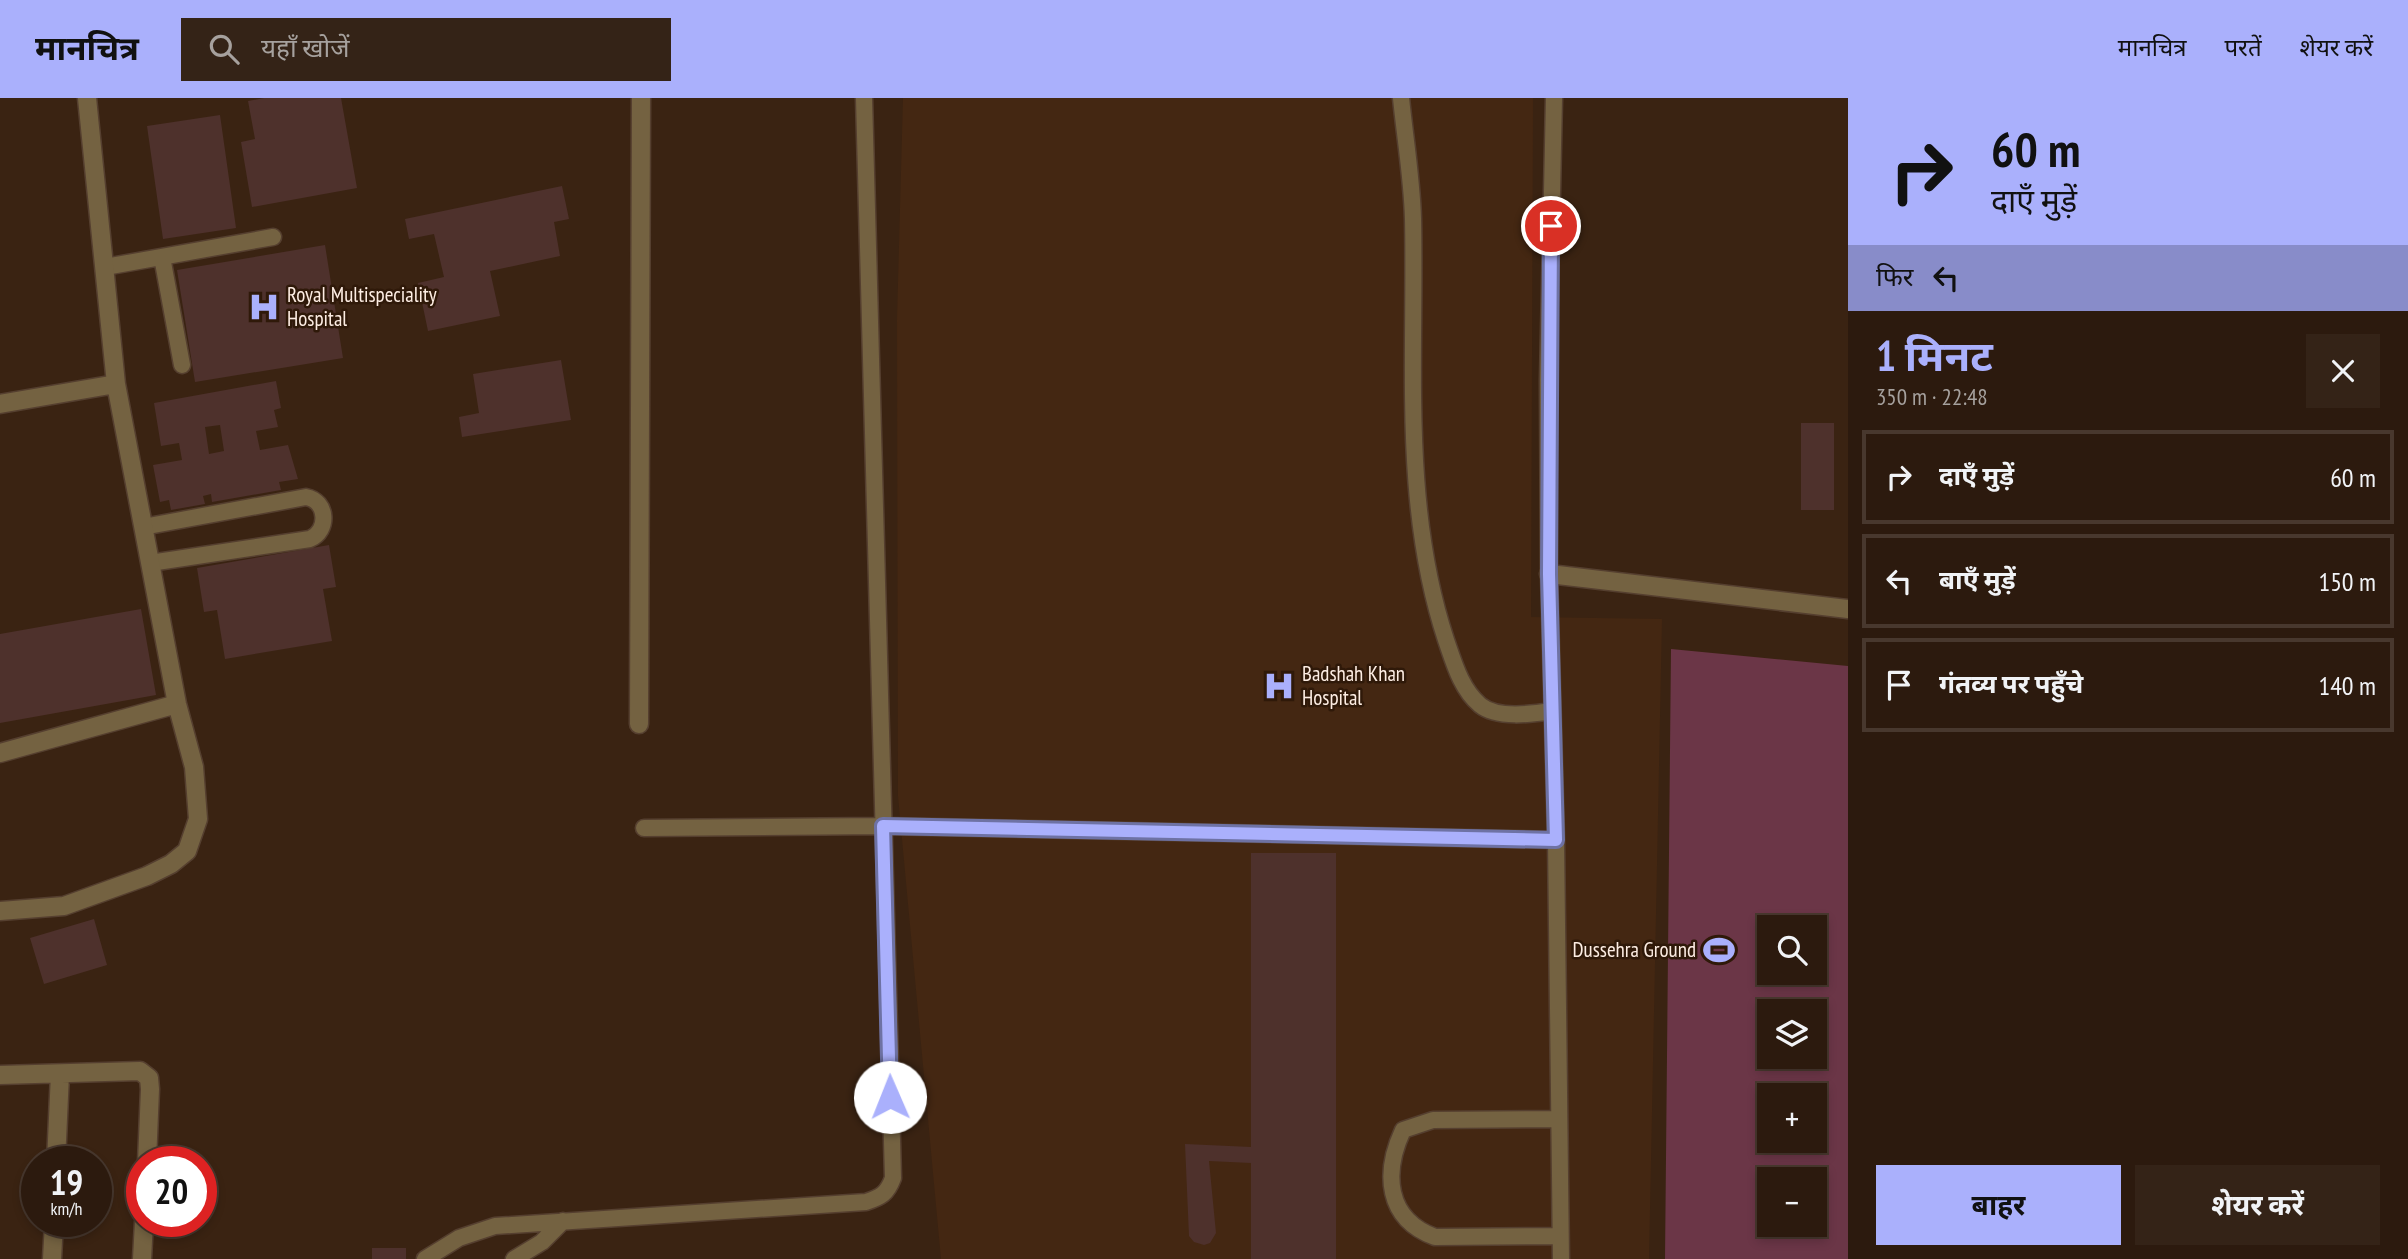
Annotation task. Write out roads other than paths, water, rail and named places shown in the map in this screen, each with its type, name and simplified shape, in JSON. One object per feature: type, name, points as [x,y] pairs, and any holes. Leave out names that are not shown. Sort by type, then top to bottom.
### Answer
[{"type":"street","points":[[0,911],[64,906],[101,894],[171,864],[187,851],[198,819],[194,767],[177,704],[116,384],[88,98]]},
{"type":"street","points":[[639,724],[641,98]]},
{"type":"street","points":[[0,404],[116,384]]},
{"type":"street","points":[[1549,574],[1848,609]]},
{"type":"street","points":[[0,753],[177,704]]},
{"type":"street","points":[[0,1074],[139,1070],[149,1078],[147,1146]]},
{"type":"street","points":[[57,1146],[60,1074]]},
{"type":"street","points":[[52,1259],[53,1237]]},
{"type":"street","points":[[142,1259],[143,1237]]},
{"type":"lane","points":[[425,1259],[479,1230],[563,1221],[866,1202],[882,1197],[889,1189],[893,1178],[864,98]]},
{"type":"lane","points":[[1401,98],[1413,217],[1412,360],[1417,502],[1434,604],[1467,691],[1482,707],[1529,714],[1552,711]]},
{"type":"lane","points":[[1554,98],[1548,380],[1549,574],[1556,840],[1561,1259]]},
{"type":"lane","points":[[104,267],[273,237]]},
{"type":"lane","points":[[162,257],[182,365]]},
{"type":"lane","points":[[143,527],[306,498],[316,499],[321,504],[324,527],[319,535],[310,539],[150,563]]},
{"type":"lane","points":[[643,828],[883,826],[1556,840]]},
{"type":"lane","points":[[1558,1119],[1433,1120],[1417,1124],[1403,1130],[1395,1146],[1391,1173],[1392,1195],[1402,1216],[1417,1231],[1435,1237],[1559,1236]]},
{"type":"lane","points":[[514,1259],[542,1242],[563,1221]]},
{"type":"place","name":"Royal Multispeciality Hospital","points":[[264,307]]},
{"type":"place","name":"Badshah Khan Hospital","points":[[1279,686]]},
{"type":"place","name":"Dussehra Ground","points":[[1719,950]]}]
